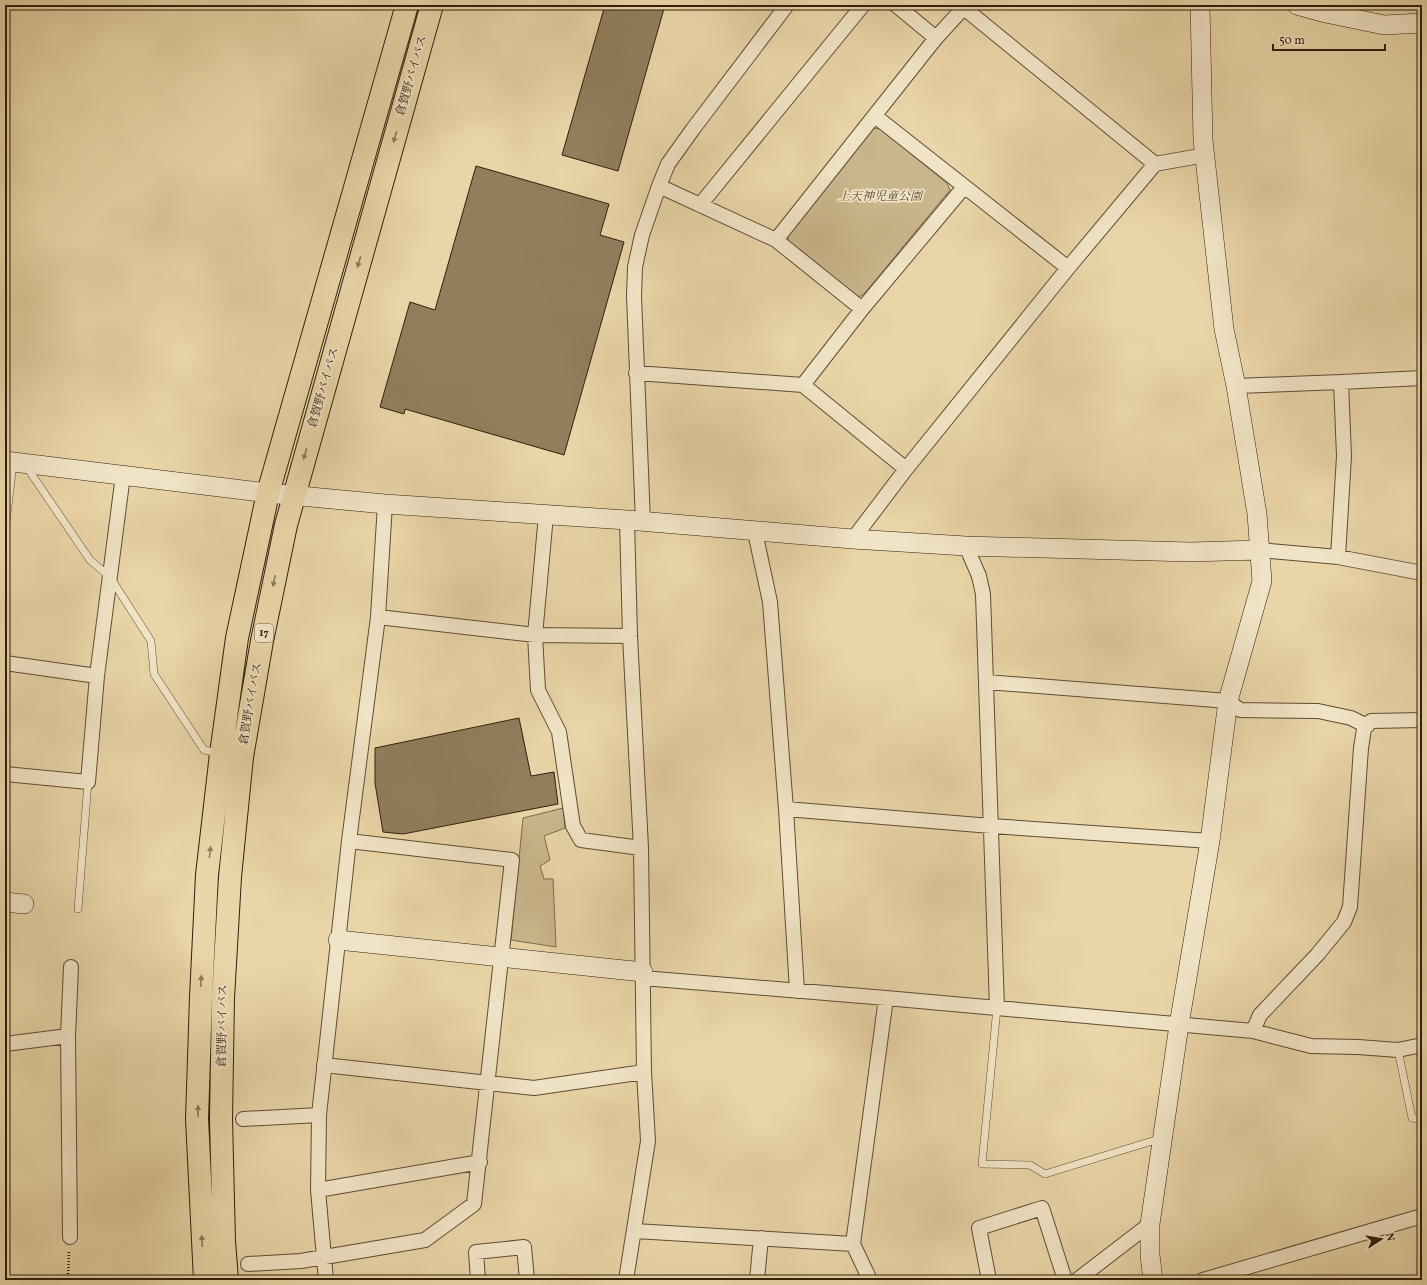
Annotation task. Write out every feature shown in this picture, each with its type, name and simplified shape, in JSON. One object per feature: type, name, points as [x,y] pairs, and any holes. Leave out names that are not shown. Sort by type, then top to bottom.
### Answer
[{"type":"highway","name":"倉賀野バイパス","points":[[205,1280],[198,1119],[200,997],[207,875],[221,754],[237,638],[268,493],[407,5]]},
{"type":"highway","name":"倉賀野バイパス","points":[[227,1280],[224,1241],[221,1120],[223,998],[229,885],[242,757],[264,633],[293,495],[432,5]]},
{"type":"street","points":[[626,1280],[648,1141],[644,1072],[641,848],[630,636],[635,521],[636,373],[634,296],[636,267],[642,236],[668,164],[787,5]]},
{"type":"street","points":[[700,205],[863,5]]},
{"type":"street","points":[[896,5],[936,38]]},
{"type":"street","points":[[1153,1280],[1150,1255],[1150,1224],[1179,1025],[1210,841],[1228,701],[1262,581],[1258,550],[1257,514],[1236,386],[1224,329],[1203,140],[1200,5]]},
{"type":"street","points":[[1297,5],[1326,13],[1384,25],[1422,23]]},
{"type":"street","points":[[776,240],[936,38],[965,6],[1155,164]]},
{"type":"street","points":[[875,116],[1068,268]]},
{"type":"street","points":[[853,539],[906,469],[1068,268],[1155,164],[1205,155]]},
{"type":"street","points":[[659,186],[776,240],[862,309]]},
{"type":"street","points":[[804,385],[862,309],[964,187]]},
{"type":"street","points":[[636,373],[804,385],[906,469]]},
{"type":"street","points":[[1236,386],[1422,378]]},
{"type":"street","points":[[1338,557],[1344,456],[1341,382]]},
{"type":"street","points":[[14,462],[268,493],[385,504],[635,521],[755,532],[966,546],[1191,552],[1258,550],[1338,557],[1422,574]]},
{"type":"street","points":[[5,774],[88,782],[97,676],[123,475]]},
{"type":"street","points":[[326,1280],[318,1190],[319,1115],[349,841],[378,617],[385,504]]},
{"type":"street","points":[[546,515],[535,635],[538,690],[559,732],[573,826],[581,840],[641,848]]},
{"type":"street","points":[[755,532],[770,602],[786,809],[796,991]]},
{"type":"street","points":[[966,546],[979,576],[983,594],[997,1008]]},
{"type":"street","points":[[378,617],[535,635],[630,636]]},
{"type":"street","points":[[5,663],[97,676]]},
{"type":"street","points":[[987,682],[1228,701],[1240,710],[1318,711],[1351,718],[1367,726]]},
{"type":"street","points":[[1253,1031],[1260,1015],[1317,955],[1344,922],[1350,908],[1361,748],[1364,729],[1371,721],[1422,720]]},
{"type":"street","points":[[786,809],[991,826],[1210,841]]},
{"type":"street","points":[[248,1264],[301,1261],[425,1240],[474,1204],[480,1162],[487,1084],[512,860],[349,841]]},
{"type":"street","points":[[5,902],[24,904]]},
{"type":"street","points":[[338,940],[502,956],[643,975],[796,991],[1253,1031],[1311,1046],[1358,1046],[1398,1050],[1422,1045]]},
{"type":"street","points":[[70,1237],[68,1036],[71,967]]},
{"type":"street","points":[[870,1280],[853,1244],[886,998]]},
{"type":"street","points":[[5,1044],[68,1036]]},
{"type":"street","points":[[324,1065],[534,1088],[644,1072]]},
{"type":"street","points":[[243,1119],[319,1115]]},
{"type":"street","points":[[318,1190],[480,1162]]},
{"type":"street","points":[[989,1280],[979,1228],[1042,1208],[1065,1280]]},
{"type":"street","points":[[1208,1279],[1422,1216]]},
{"type":"street","points":[[1077,1280],[1150,1224]]},
{"type":"street","points":[[635,1230],[853,1244]]},
{"type":"street","points":[[757,1280],[761,1238]]},
{"type":"street","points":[[478,1280],[476,1252],[524,1247],[527,1280]]},
{"type":"lane","points":[[5,531],[14,462]]},
{"type":"lane","points":[[14,462],[90,560],[110,577],[151,641],[154,674],[204,750],[221,754]]},
{"type":"lane","points":[[78,909],[88,782]]},
{"type":"lane","points":[[997,1008],[982,1164],[1030,1165],[1045,1174],[1162,1138]]},
{"type":"lane","points":[[1398,1050],[1412,1118],[1422,1119]]},
{"type":"path","points":[[68,1280],[70,1237]]},
{"type":"green space","name":"上天神児童公園","points":[[873,128],[880,129],[947,183],[950,190],[864,294],[858,297],[788,242],[788,235]]},
{"type":"green space","points":[[563,808],[565,828],[544,836],[550,860],[540,866],[544,879],[553,879],[556,947],[511,940],[523,818]]},
{"type":"building","points":[[605,5],[665,5],[618,171],[562,155]]},
{"type":"building","points":[[476,166],[609,204],[600,235],[624,242],[564,455],[405,409],[404,414],[380,407],[410,302],[435,310]]},
{"type":"building","points":[[519,718],[531,776],[554,772],[558,804],[403,834],[383,832],[375,783],[375,748]]}]
